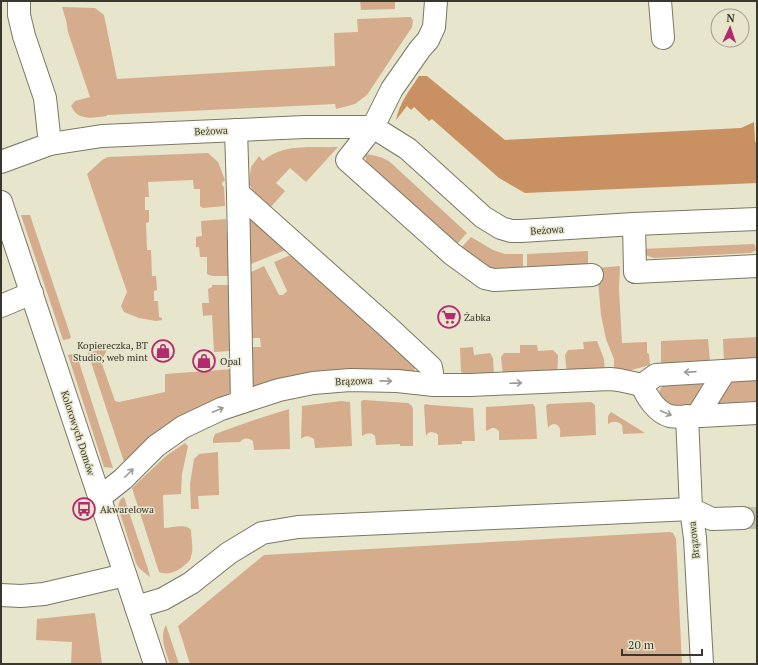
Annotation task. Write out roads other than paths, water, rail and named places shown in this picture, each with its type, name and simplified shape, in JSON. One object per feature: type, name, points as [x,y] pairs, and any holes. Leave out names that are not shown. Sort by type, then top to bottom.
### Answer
[{"type":"street","points":[[19,1],[19,15],[24,36],[45,98],[50,144]]},
{"type":"street","points":[[436,1],[434,27],[428,40],[392,89],[373,127],[347,160],[452,254],[485,278],[494,280],[592,275]]},
{"type":"street","points":[[660,1],[662,38]]},
{"type":"street","name":"Beżowa","points":[[1,162],[50,144],[102,136],[305,127],[373,127],[408,149],[483,217],[501,228],[511,231],[757,219]]},
{"type":"street","points":[[236,130],[242,402]]},
{"type":"street","points":[[238,193],[431,367],[434,385]]},
{"type":"street","name":"Kolorowych Domów","points":[[1,202],[155,664]]},
{"type":"street","points":[[634,224],[635,272],[757,266]]},
{"type":"street","points":[[1,306],[32,294]]},
{"type":"street","points":[[757,369],[656,374],[642,385],[648,398],[660,410],[669,416],[757,413]]},
{"type":"street","points":[[692,416],[725,371]]},
{"type":"street","name":"Brązowa","points":[[99,498],[123,479],[156,446],[183,427],[221,409],[279,390],[313,383],[350,380],[397,381],[434,385],[470,385],[610,379],[642,385]]},
{"type":"street","name":"Brązowa","points":[[692,416],[691,509],[695,538],[702,664]]},
{"type":"street","points":[[136,607],[163,598],[191,583],[229,553],[262,533],[298,527],[691,509],[712,519],[743,518]]},
{"type":"street","points":[[1,595],[21,596],[44,594],[125,575]]},
{"type":"tunnel","points":[[743,518],[757,518]]},
{"type":"place","name":"Żabka","points":[[449,317]]},
{"type":"place","name":"Kopiereczka, BT Studio, web mint","points":[[163,351]]},
{"type":"place","name":"Opal","points":[[204,361]]},
{"type":"place","name":"Akwarelowa","points":[[84,509]]}]
